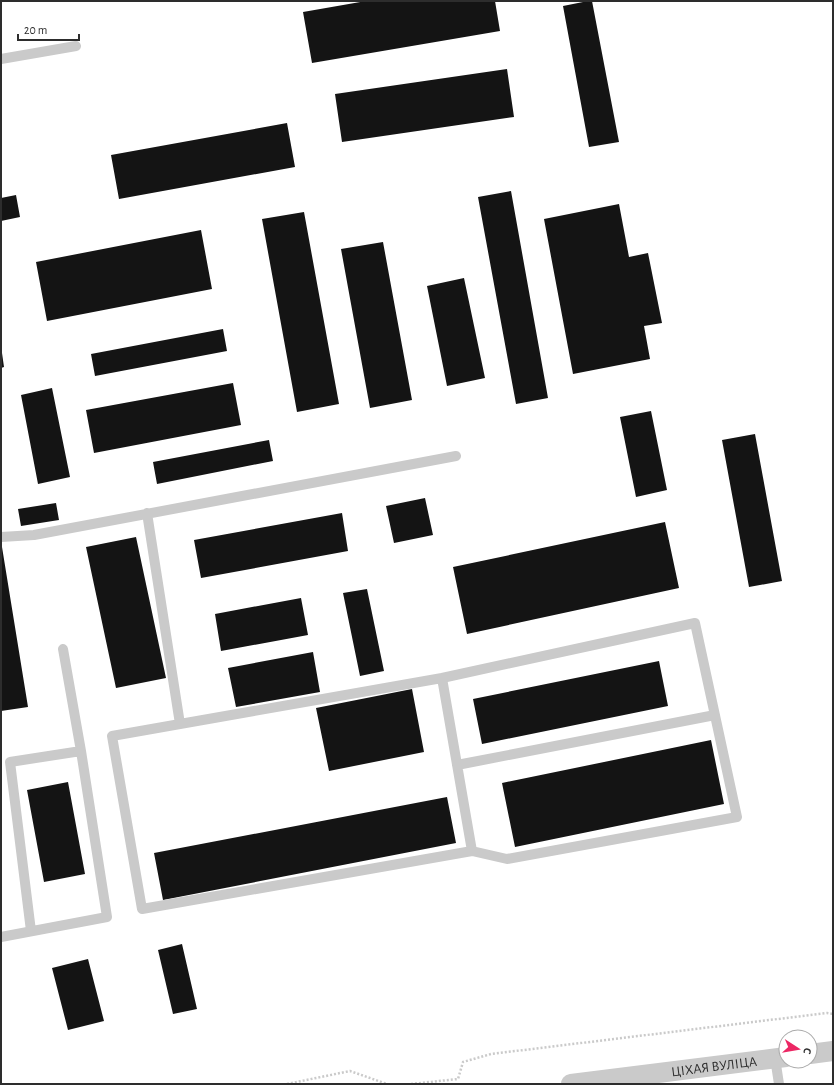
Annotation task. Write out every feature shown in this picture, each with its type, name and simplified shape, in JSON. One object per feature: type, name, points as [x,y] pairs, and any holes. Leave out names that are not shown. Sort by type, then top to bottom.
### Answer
[{"type":"street","points":[[818,1053],[833,1051]]},
{"type":"street","name":"ЦІХАЯ ВУЛІЦА","points":[[571,1084],[778,1058]]},
{"type":"lane","points":[[1,59],[76,46]]},
{"type":"lane","points":[[1,537],[34,535],[456,456]]},
{"type":"lane","points":[[147,513],[180,724]]},
{"type":"lane","points":[[695,623],[737,817],[507,859],[472,851],[142,909],[112,736],[442,678],[695,623]]},
{"type":"lane","points":[[1,937],[31,930],[106,917],[81,750],[63,650]]},
{"type":"lane","points":[[442,678],[472,851]]},
{"type":"lane","points":[[457,766],[715,715]]},
{"type":"lane","points":[[31,930],[10,762],[81,750]]},
{"type":"lane","points":[[779,1084],[780,1069]]},
{"type":"path","points":[[459,1084],[458,1079],[463,1062],[491,1054],[819,1014],[833,1014]]},
{"type":"path","points":[[287,1084],[350,1071],[386,1084]]},
{"type":"path","points":[[411,1084],[458,1079]]},
{"type":"building","points":[[366,1],[495,1],[500,31],[312,63],[303,12]]},
{"type":"building","points":[[592,1],[619,142],[589,147],[563,6]]},
{"type":"building","points":[[507,69],[514,117],[342,142],[335,94]]},
{"type":"building","points":[[287,123],[295,167],[119,199],[111,155]]},
{"type":"building","points":[[511,191],[548,398],[516,404],[478,197]]},
{"type":"building","points":[[16,195],[20,217],[1,221],[1,198]]},
{"type":"building","points":[[619,204],[629,257],[648,253],[662,323],[644,326],[650,359],[573,374],[544,219]]},
{"type":"building","points":[[304,212],[339,404],[297,412],[262,219]]},
{"type":"building","points":[[201,230],[212,289],[47,321],[36,262]]},
{"type":"building","points":[[383,242],[412,400],[370,408],[341,249]]},
{"type":"building","points":[[464,278],[485,378],[447,386],[427,286]]},
{"type":"building","points":[[223,329],[227,351],[95,376],[91,354]]},
{"type":"building","points":[[2,353],[4,367],[1,368],[1,354]]},
{"type":"building","points":[[233,383],[241,425],[94,453],[86,410]]},
{"type":"building","points":[[52,388],[70,477],[38,484],[21,395]]},
{"type":"building","points":[[651,411],[667,490],[636,497],[620,417]]},
{"type":"building","points":[[755,434],[782,581],[749,587],[722,440]]},
{"type":"building","points":[[269,440],[273,461],[157,484],[153,462]]},
{"type":"building","points":[[425,498],[433,535],[394,543],[386,506]]},
{"type":"building","points":[[56,503],[59,520],[21,526],[18,509]]},
{"type":"building","points":[[342,513],[348,551],[201,578],[194,540]]},
{"type":"building","points":[[665,522],[679,588],[467,634],[453,567]]},
{"type":"building","points":[[136,537],[166,678],[116,688],[86,547]]},
{"type":"building","points":[[1,547],[28,707],[1,711]]},
{"type":"building","points":[[367,589],[384,671],[360,676],[343,593]]},
{"type":"building","points":[[301,598],[308,635],[221,651],[215,614]]},
{"type":"building","points":[[313,652],[320,692],[236,707],[228,668]]},
{"type":"building","points":[[659,661],[668,706],[482,744],[473,699]]},
{"type":"building","points":[[412,689],[424,752],[329,771],[316,708]]},
{"type":"building","points":[[711,740],[724,804],[515,847],[502,783]]},
{"type":"building","points":[[68,782],[85,874],[44,882],[27,790]]},
{"type":"building","points":[[447,797],[456,843],[163,900],[154,853]]},
{"type":"building","points":[[182,944],[197,1009],[173,1014],[158,950]]},
{"type":"building","points":[[88,959],[104,1021],[68,1030],[52,968]]}]
